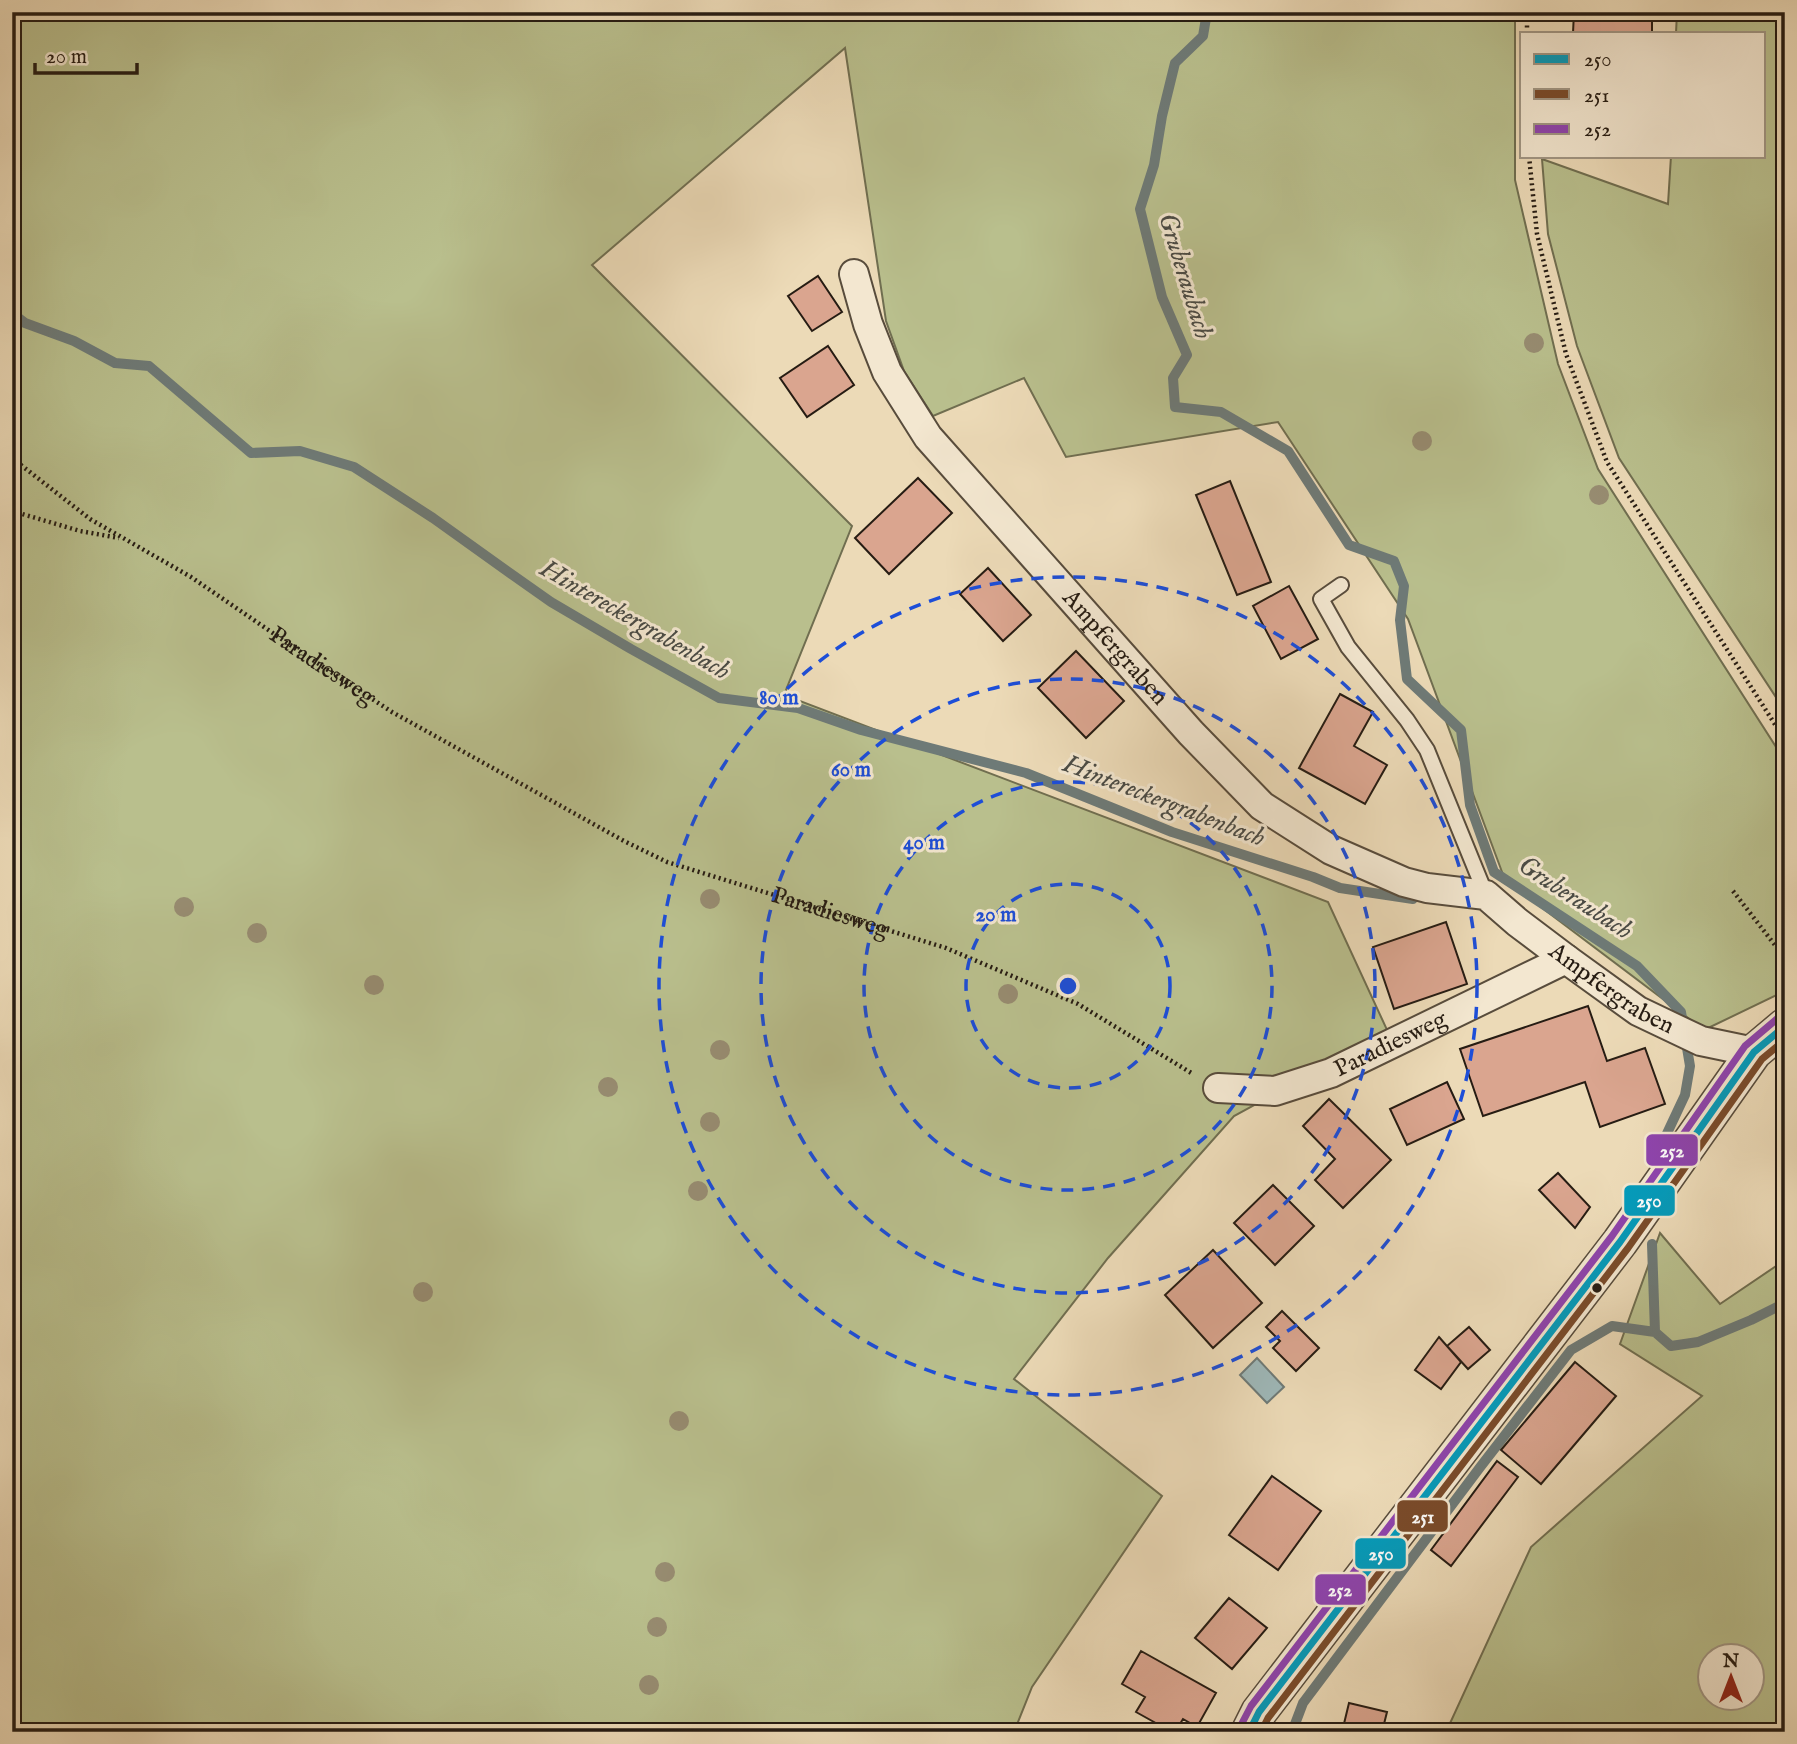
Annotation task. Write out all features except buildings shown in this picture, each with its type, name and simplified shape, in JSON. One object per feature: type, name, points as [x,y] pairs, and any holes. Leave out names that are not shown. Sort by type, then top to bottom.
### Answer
[{"type":"street","name":"Ampfergraben","points":[[854,274],[868,324],[887,372],[928,437],[1191,733],[1262,806],[1331,850],[1404,882],[1427,888],[1486,895],[1566,960],[1638,1011],[1701,1041],[1754,1052]]},
{"type":"street","name":"Paradiesweg","points":[[1218,1088],[1275,1091],[1331,1073],[1566,960]]},
{"type":"street","points":[[1249,1732],[1259,1712],[1620,1242],[1754,1052],[1785,1026]]},
{"type":"lane","name":"Ampfergraben","points":[[1341,585],[1321,599],[1348,647],[1407,720],[1427,750],[1486,895]]},
{"type":"path","points":[[1527,12],[1527,32]]},
{"type":"path","points":[[1529,158],[1537,234],[1566,354],[1607,462],[1785,740]]},
{"type":"path","name":"Paradiesweg","points":[[12,458],[90,519],[191,577],[392,712],[624,841],[667,862],[946,948],[1077,1004],[1218,1088]]},
{"type":"path","name":"Paradiesweg","points":[[12,511],[80,531],[123,539]]},
{"type":"path","points":[[1733,891],[1785,958]]},
{"type":"green space","points":[[12,12],[1515,12],[1515,180],[1558,364],[1598,469],[1785,761],[1785,991],[1704,1030],[1505,880],[1408,619],[1278,422],[1066,457],[1024,378],[933,416],[904,371],[886,321],[845,48],[592,265],[852,526],[784,695],[1328,902],[1388,1032],[1234,1116],[1108,1258],[1014,1379],[1162,1496],[1032,1687],[1014,1732],[12,1732]]},
{"type":"green space","points":[[1677,12],[1785,12],[1785,711],[1619,458],[1577,346],[1548,234],[1542,159],[1668,204],[1671,158],[1766,158],[1766,32],[1676,32]]},
{"type":"green space","points":[[1660,1233],[1720,1304],[1785,1260],[1785,1732],[1446,1732],[1531,1547],[1702,1396],[1620,1344]]},
{"type":"water","points":[[1257,1358],[1284,1387],[1267,1403],[1240,1375]]},
{"type":"waterway","name":"Gruberaubach","points":[[1207,12],[1203,36],[1175,63],[1154,165],[1140,209],[1162,297],[1187,355],[1173,378],[1175,407],[1221,412],[1288,451],[1349,545],[1394,561],[1404,586],[1400,620],[1407,679],[1461,730],[1470,805],[1494,872],[1637,966],[1681,1012],[1690,1066],[1685,1095],[1662,1144]]},
{"type":"waterway","name":"Hintereckergrabenbach","points":[[12,313],[25,323],[74,341],[115,363],[149,366],[251,453],[300,451],[354,467],[433,518],[551,602],[719,698],[798,708],[861,730],[1026,773],[1172,832],[1340,888],[1413,899]]},
{"type":"waterway","name":"Gruberaubach","points":[[1292,1732],[1303,1703],[1571,1350],[1612,1326],[1655,1332],[1652,1244]]},
{"type":"waterway","points":[[1655,1332],[1671,1346],[1698,1342],[1785,1303]]},
{"type":"transit line","name":"252","points":[[1240,1727],[1251,1706],[1612,1236],[1745,1046],[1778,1018]]},
{"type":"transit line","name":"250","points":[[1249,1732],[1259,1712],[1620,1242],[1754,1052],[1785,1026]]},
{"type":"transit line","name":"251","points":[[1261,1732],[1268,1718],[1628,1248],[1762,1059],[1785,1040]]}]
